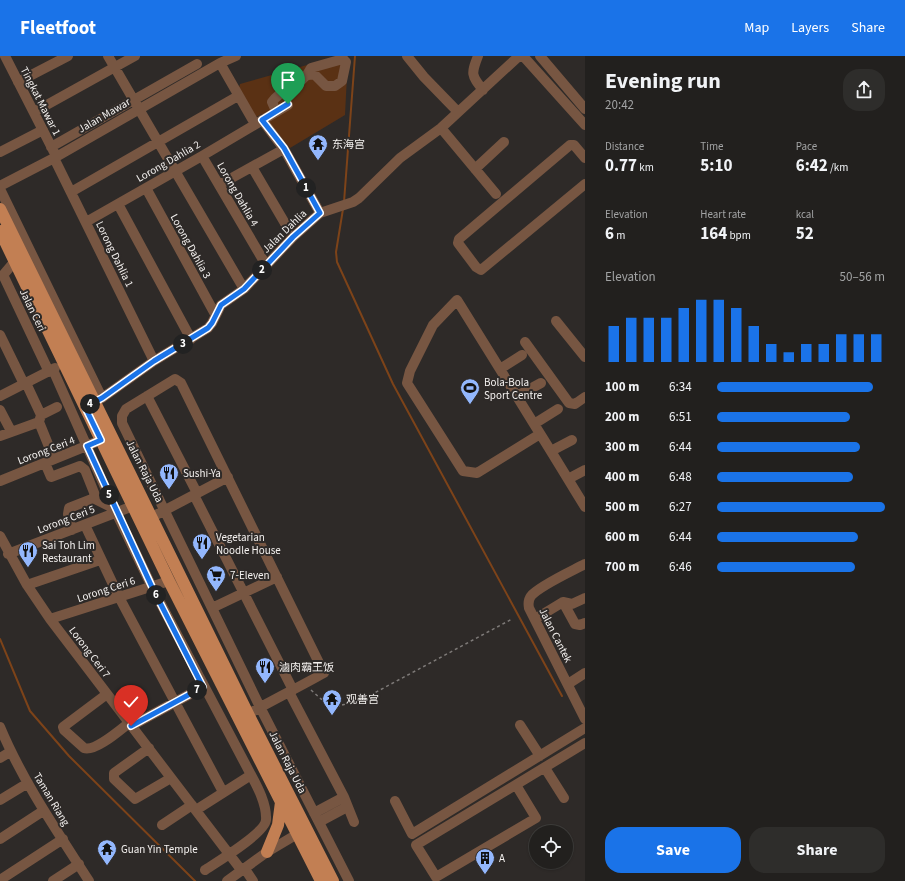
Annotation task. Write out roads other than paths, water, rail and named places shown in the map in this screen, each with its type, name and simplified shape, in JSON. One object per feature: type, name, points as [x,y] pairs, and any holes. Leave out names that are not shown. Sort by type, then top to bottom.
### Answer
[{"type":"main road","name":"Jalan Raja Uda","points":[[0,209],[60,366]]},
{"type":"main road","name":"Jalan Raja Uda","points":[[0,231],[15,261],[60,366],[94,402],[152,517],[303,831],[321,881]]},
{"type":"main road","name":"Jalan Raja Uda","points":[[94,402],[101,440],[169,581],[281,802],[303,831],[333,881]]},
{"type":"main road","points":[[267,852],[278,825],[281,802]]},
{"type":"street","name":"Tingkat Mawar 1","points":[[5,56],[55,157]]},
{"type":"street","points":[[18,82],[68,56]]},
{"type":"street","points":[[108,56],[135,105],[244,289]]},
{"type":"street","points":[[34,112],[135,56]]},
{"type":"street","points":[[51,147],[135,105],[197,65],[220,63],[236,56]]},
{"type":"street","points":[[407,56],[458,112]]},
{"type":"street","points":[[478,56],[472,70],[473,77],[483,90]]},
{"type":"street","name":"Jalan Dahlia","points":[[94,402],[154,361],[208,328],[212,323],[215,314],[227,300],[244,289],[293,237],[320,213],[353,202],[400,158],[441,128],[483,90],[510,61],[519,56]]},
{"type":"street","points":[[523,56],[585,125]]},
{"type":"street","points":[[543,58],[585,109]]},
{"type":"street","points":[[510,61],[535,69]]},
{"type":"street","points":[[220,63],[238,96],[259,122],[284,148],[320,213]]},
{"type":"street","points":[[276,112],[272,102],[275,97],[308,75]]},
{"type":"street","points":[[71,192],[238,96]]},
{"type":"street","name":"Lorong Dahlia 2","points":[[86,222],[175,172],[288,104]]},
{"type":"street","name":"Jalan Mawar","points":[[0,186],[55,157],[135,105]]},
{"type":"street","points":[[441,128],[496,194]]},
{"type":"street","points":[[0,152],[42,130]]},
{"type":"street","points":[[475,169],[504,142]]},
{"type":"street","points":[[585,158],[573,144],[570,145],[459,239],[458,243],[476,267],[482,270],[585,184]]},
{"type":"street","points":[[219,185],[284,148]]},
{"type":"street","name":"Lorong Dahlia 4","points":[[202,156],[266,265]]},
{"type":"street","name":"Lorong Dahlia 1","points":[[55,157],[154,361]]},
{"type":"street","points":[[252,167],[293,237]]},
{"type":"street","name":"Lorong Dahlia 3","points":[[146,188],[215,314]]},
{"type":"street","points":[[0,189],[94,402]]},
{"type":"street","points":[[118,204],[192,339]]},
{"type":"street","name":"Jalan Ceri","points":[[15,261],[4,274],[4,278],[60,366]]},
{"type":"street","points":[[540,434],[477,473],[463,471],[407,383],[410,371],[433,325],[457,300],[517,396],[585,507]]},
{"type":"street","points":[[556,321],[585,358]]},
{"type":"street","points":[[0,335],[25,384],[40,418],[51,477],[80,466],[85,470],[95,495],[94,498]]},
{"type":"street","points":[[525,342],[569,403],[575,404],[585,397]]},
{"type":"street","points":[[500,369],[522,355]]},
{"type":"street","points":[[0,396],[60,366],[87,446],[115,510],[203,687],[251,775],[264,805],[265,824],[260,830],[205,870]]},
{"type":"street","name":"Jalan Raja Uda","points":[[291,691],[324,673],[228,476],[178,380],[175,379],[126,409],[122,423],[260,707],[349,881]]},
{"type":"street","points":[[517,396],[541,383]]},
{"type":"street","points":[[147,396],[354,822]]},
{"type":"street","points":[[0,436],[40,418],[57,407]]},
{"type":"street","points":[[534,424],[558,409]]},
{"type":"street","points":[[0,410],[11,431]]},
{"type":"street","name":"Lorong Ceri 4","points":[[0,481],[101,440]]},
{"type":"street","points":[[551,451],[572,440]]},
{"type":"street","points":[[568,479],[585,470]]},
{"type":"street","points":[[152,517],[228,476]]},
{"type":"street","points":[[94,498],[115,510]]},
{"type":"street","points":[[72,530],[68,514],[69,508],[94,498]]},
{"type":"street","name":"Lorong Ceri 5","points":[[8,554],[85,525],[115,510],[132,506]]},
{"type":"street","points":[[85,525],[100,560],[119,597],[223,792]]},
{"type":"street","name":"Lorong Ceri 7","points":[[0,536],[8,554],[50,619],[229,854],[237,876],[253,881]]},
{"type":"street","points":[[27,585],[100,560]]},
{"type":"street","name":"Jalan Cantek","points":[[585,564],[531,595],[528,601],[529,608],[585,719]]},
{"type":"street","points":[[212,608],[277,577]]},
{"type":"street","name":"Lorong Ceri 6","points":[[50,619],[169,581]]},
{"type":"street","points":[[535,618],[563,602],[572,604],[585,598]]},
{"type":"street","points":[[563,602],[575,624],[580,625],[585,623]]},
{"type":"street","points":[[568,684],[585,673]]},
{"type":"street","points":[[107,694],[63,727],[64,730],[88,750],[96,747],[130,725],[203,687]]},
{"type":"street","points":[[248,714],[291,691]]},
{"type":"street","points":[[520,724],[540,756]]},
{"type":"street","name":"Taman Riang","points":[[0,727],[10,752],[25,768],[28,783],[43,811],[89,881]]},
{"type":"street","points":[[395,801],[412,834],[585,728]]},
{"type":"street","points":[[516,785],[536,818],[436,877],[416,845],[544,768],[585,744]]},
{"type":"street","points":[[148,748],[114,773],[114,776],[135,799],[171,778]]},
{"type":"street","points":[[0,758],[10,752]]},
{"type":"street","points":[[544,768],[564,798]]},
{"type":"street","points":[[162,826],[251,775]]},
{"type":"street","points":[[0,800],[28,783]]},
{"type":"street","points":[[314,813],[345,802]]},
{"type":"street","points":[[319,822],[345,802]]},
{"type":"street","points":[[0,839],[43,811]]},
{"type":"street","points":[[237,876],[267,852],[303,831]]},
{"type":"street","points":[[0,880],[63,840]]},
{"type":"street","points":[[53,881],[79,864]]},
{"type":"waterway","points":[[344,202],[355,56]]},
{"type":"waterway","points":[[343,209],[336,252],[337,262],[393,384],[562,696]]},
{"type":"waterway","points":[[0,639],[30,711],[69,756],[195,881]]},
{"type":"place","name":"东海宫","points":[[318,161]]},
{"type":"place","name":"Bola-Bola Sport Centre","points":[[470,405]]},
{"type":"place","name":"Sushi-Ya","points":[[169,490]]},
{"type":"place","name":"Vegetarian Noodle House","points":[[202,560]]},
{"type":"place","name":"Sai Toh Lim Restaurant","points":[[28,568]]},
{"type":"place","name":"7-Eleven","points":[[216,592]]},
{"type":"place","name":"滷肉霸王饭","points":[[265,684]]},
{"type":"place","name":"观善宫","points":[[332,716]]},
{"type":"place","name":"Guan Yin Temple","points":[[107,866]]},
{"type":"place","name":"A","points":[[485,875]]}]
